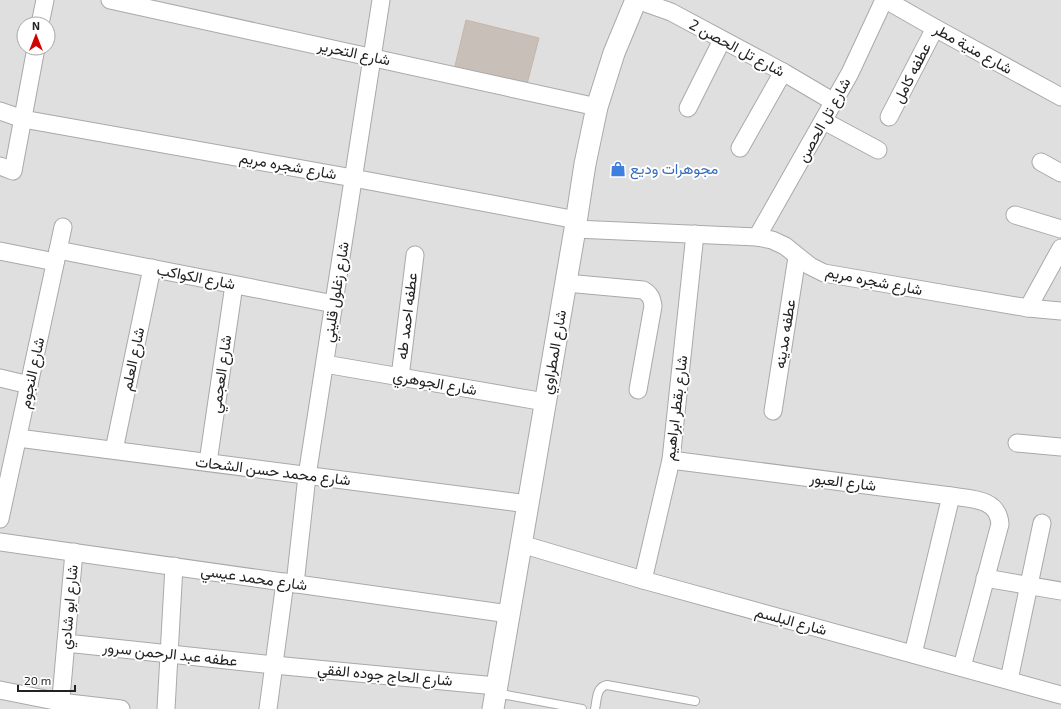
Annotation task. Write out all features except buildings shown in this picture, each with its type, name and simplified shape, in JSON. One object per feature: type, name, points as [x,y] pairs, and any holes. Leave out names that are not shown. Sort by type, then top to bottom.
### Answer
[{"type":"street","points":[[42,16],[45,0]]},
{"type":"street","name":"شارع التحرير","points":[[110,0],[597,107]]},
{"type":"street","name":"شارع زغلول قليني","points":[[268,709],[274,665],[290,583],[325,364],[381,0]]},
{"type":"street","name":"شارع تل الحصن 2","points":[[637,0],[671,12],[783,72],[834,102]]},
{"type":"street","name":"شارع المطراوي","points":[[495,696],[576,225],[585,164],[597,107],[614,53],[637,0]]},
{"type":"street","name":"شارع منية مطر","points":[[885,0],[1061,97]]},
{"type":"street","name":"شارع تل الحصن","points":[[758,237],[850,73],[885,0]]},
{"type":"street","name":"عطفه كامل","points":[[889,117],[934,28]]},
{"type":"street","points":[[688,108],[722,40]]},
{"type":"street","points":[[7,169],[23,119],[35,56]]},
{"type":"street","points":[[740,148],[783,72]]},
{"type":"street","name":"شارع شجره مريم","points":[[0,111],[23,119],[353,178],[576,225],[758,237],[772,240],[785,246],[797,257],[824,273],[1028,308],[1061,311]]},
{"type":"street","points":[[824,121],[878,150]]},
{"type":"street","points":[[1041,162],[1061,173]]},
{"type":"street","points":[[1015,215],[1061,229]]},
{"type":"street","name":"شارع النجوم","points":[[0,519],[63,227]]},
{"type":"street","name":"شارع بقطر ابراهيم","points":[[643,580],[671,460],[695,234]]},
{"type":"street","points":[[1028,308],[1061,248]]},
{"type":"street","name":"شارع الكواكب","points":[[0,251],[57,256],[152,268],[334,304]]},
{"type":"street","name":"عطفه احمد طه","points":[[400,377],[415,255]]},
{"type":"street","name":"عطفه مدينه","points":[[773,411],[797,257]]},
{"type":"street","name":"شارع العلم","points":[[114,450],[152,268]]},
{"type":"street","points":[[566,283],[643,290],[649,294],[652,299],[653,306],[638,390]]},
{"type":"street","name":"شارع العجمي","points":[[208,462],[234,285]]},
{"type":"street","name":"شارع الجوهري","points":[[325,364],[545,402]]},
{"type":"street","points":[[0,378],[29,385]]},
{"type":"street","name":"شارع محمد حسن الشحات","points":[[18,438],[528,504]]},
{"type":"street","points":[[1017,443],[1061,446]]},
{"type":"street","name":"شارع العبور","points":[[671,460],[951,496],[982,501],[990,504],[996,509],[1000,516],[1000,524],[985,578]]},
{"type":"street","points":[[913,654],[951,496]]},
{"type":"street","points":[[1008,680],[1042,524]]},
{"type":"street","name":"شارع محمد عيسي","points":[[0,542],[509,614]]},
{"type":"street","name":"شارع البلسم","points":[[521,544],[643,580],[1061,695]]},
{"type":"street","name":"شارع ابو شادي","points":[[60,706],[74,552]]},
{"type":"street","points":[[166,709],[174,566]]},
{"type":"street","points":[[962,667],[985,578],[1061,591]]},
{"type":"street","name":"عطفه عبد الرحمن سرور","points":[[66,643],[274,665]]},
{"type":"street","name":"شارع الحاج جوده الفقي","points":[[274,665],[495,696]]},
{"type":"street","points":[[0,690],[60,706],[122,709]]},
{"type":"lane","points":[[595,709],[599,690],[604,685],[695,701]]},
{"type":"lane","points":[[495,696],[582,709]]},
{"type":"shaded area","points":[[0,0],[1061,0],[1061,709],[0,709]]},
{"type":"place","name":"مجوهرات وديع","points":[[618,169]]}]
